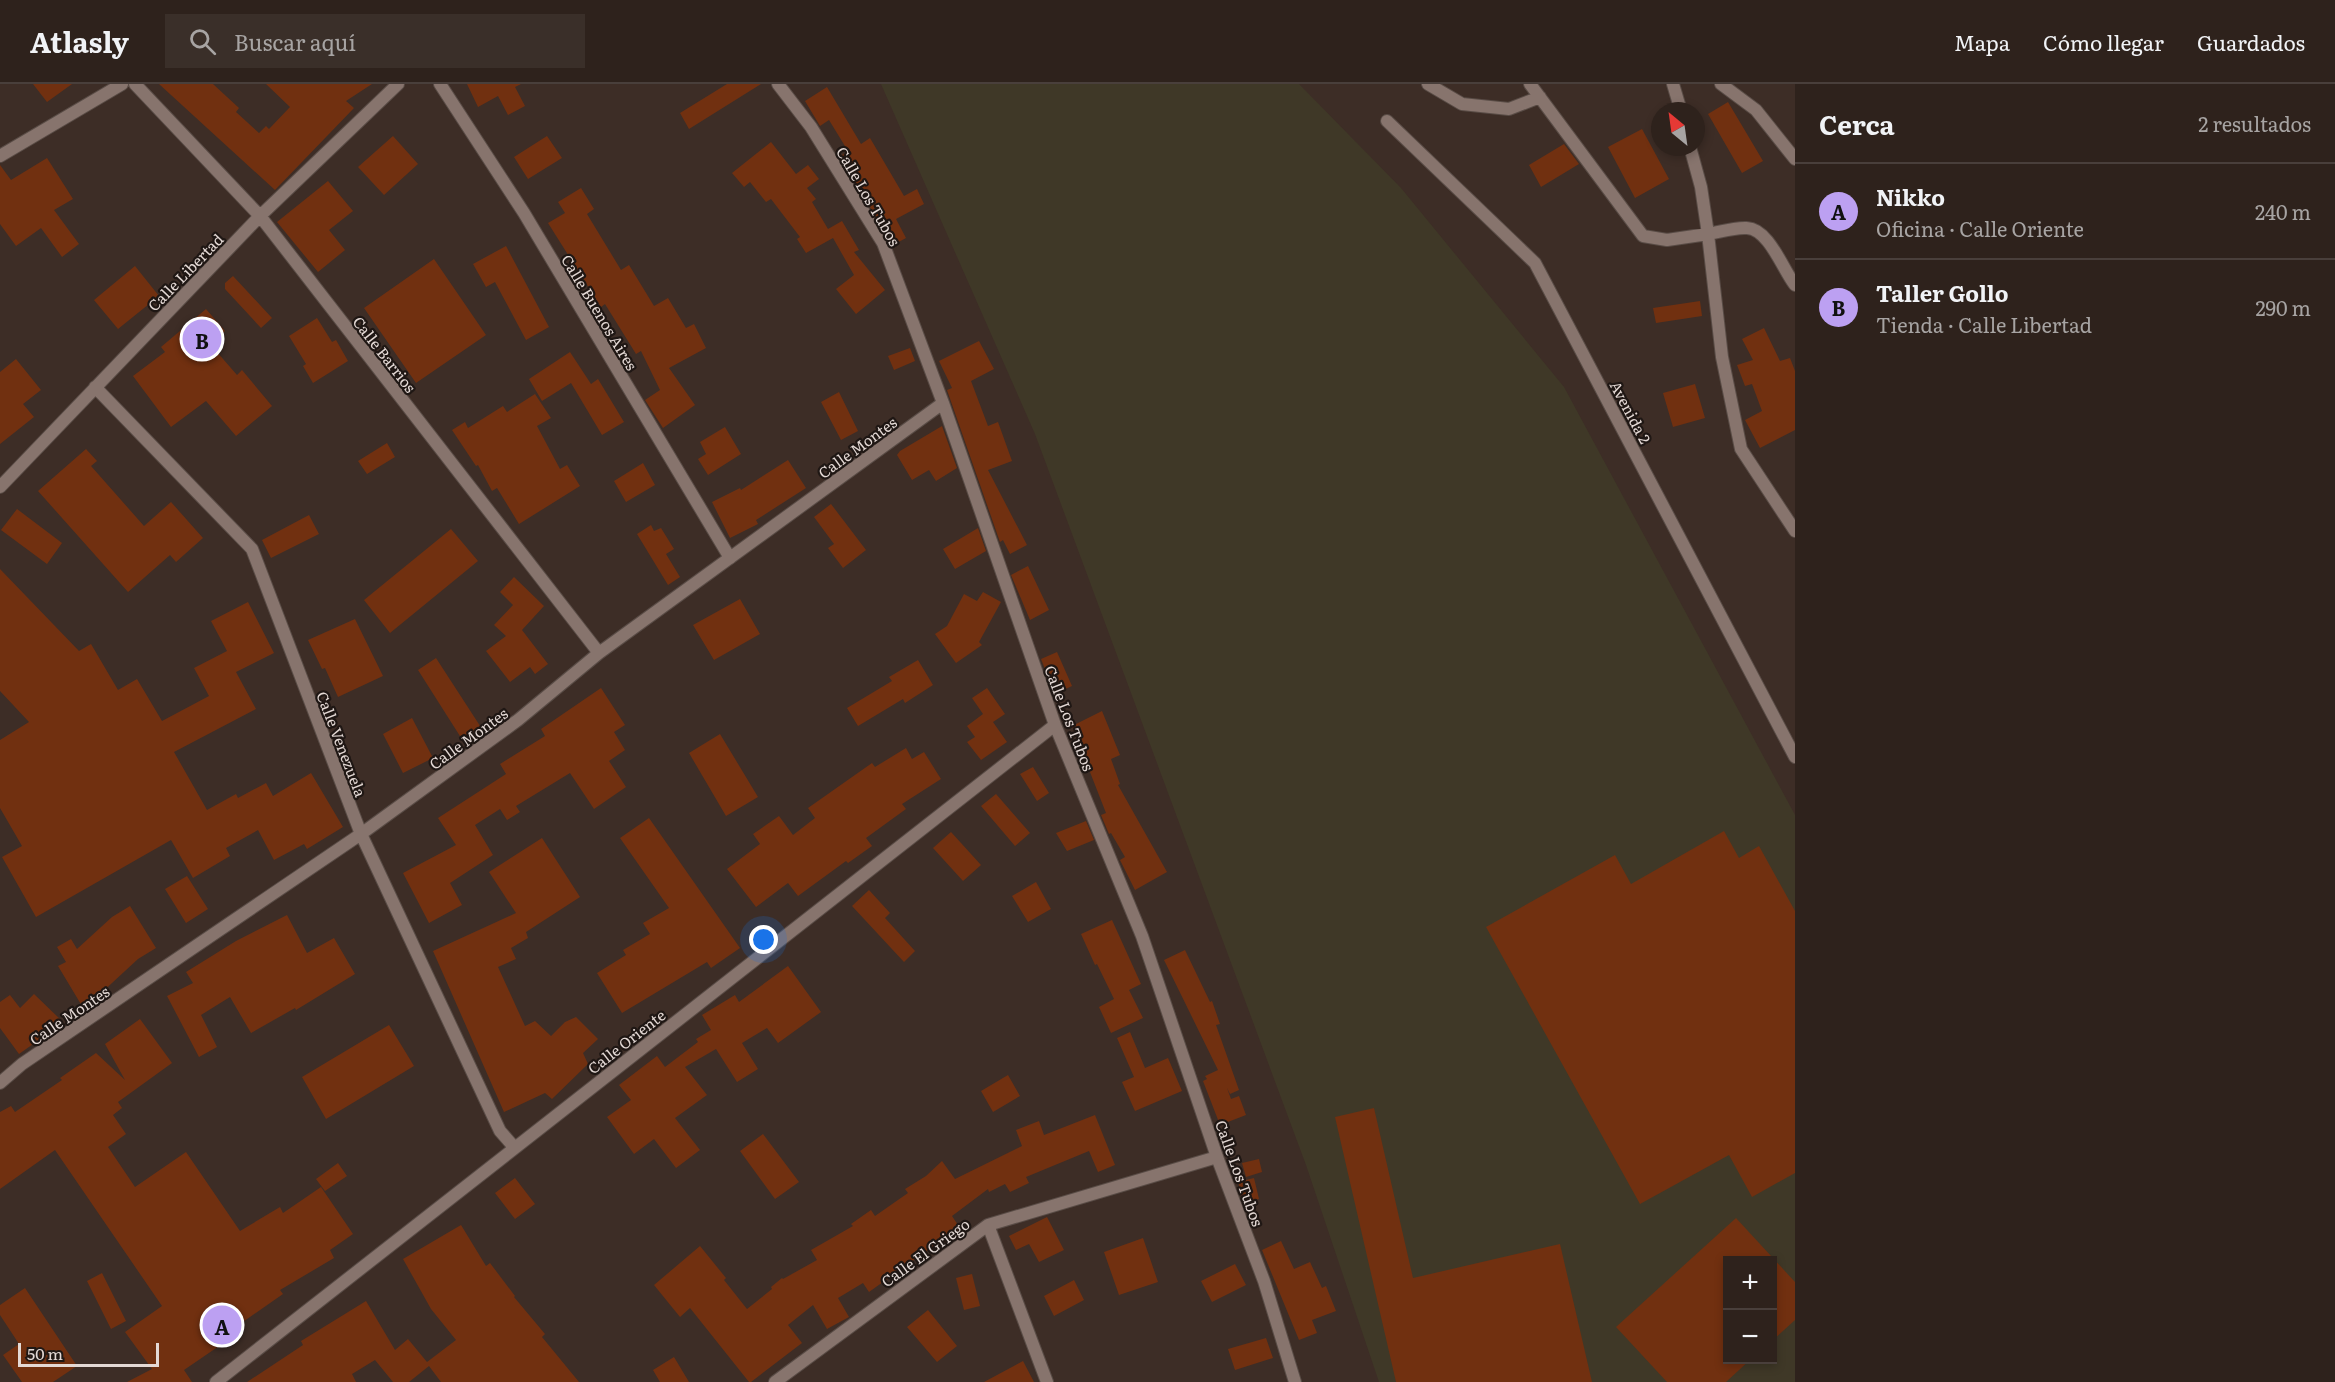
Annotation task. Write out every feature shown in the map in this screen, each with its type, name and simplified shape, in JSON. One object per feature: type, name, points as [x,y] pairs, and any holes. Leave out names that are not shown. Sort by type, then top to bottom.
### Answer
[{"type":"street","points":[[0,156],[122,84]]},
{"type":"street","name":"Calle Barrios","points":[[135,84],[260,216],[599,653]]},
{"type":"street","name":"Calle Libertad","points":[[0,487],[260,216],[398,84]]},
{"type":"street","name":"Calle Buenos Aires","points":[[440,84],[524,213],[729,558]]},
{"type":"street","name":"Calle Los Tubos","points":[[778,84],[811,127],[883,243],[944,404],[1055,725],[1142,936],[1217,1157],[1263,1281],[1294,1382]]},
{"type":"street","points":[[1428,84],[1462,104],[1509,109],[1540,97]]},
{"type":"street","points":[[1530,84],[1643,236],[1667,240],[1747,227],[1760,232],[1795,285]]},
{"type":"street","points":[[1673,84],[1678,102]]},
{"type":"street","points":[[1721,84],[1756,111],[1795,159]]},
{"type":"street","name":"Avenida 2","points":[[1387,122],[1535,262],[1795,757]]},
{"type":"street","points":[[1692,156],[1701,187],[1708,234],[1722,357],[1742,449],[1795,531]]},
{"type":"street","name":"Calle Venezuela","points":[[94,387],[252,549],[361,834],[500,1131],[514,1147]]},
{"type":"street","name":"Calle Montes","points":[[0,1083],[22,1064],[361,834],[518,720],[599,653],[944,404]]},
{"type":"street","name":"Calle Oriente","points":[[216,1382],[1055,725]]},
{"type":"street","name":"Calle El Griego","points":[[775,1382],[988,1225],[1217,1157]]},
{"type":"street","points":[[988,1225],[1047,1382]]},
{"type":"shaded area","points":[[881,84],[1299,84],[1401,188],[1564,387],[1795,815],[1795,1382],[1379,1382],[1306,1165],[1035,434]]},
{"type":"building","points":[[33,84],[72,84],[47,102]]},
{"type":"building","points":[[159,84],[213,84],[239,108],[236,112],[259,133],[266,126],[269,129],[290,107],[266,84],[372,84],[346,101],[354,108],[275,190]]},
{"type":"building","points":[[467,84],[521,84],[515,87],[525,106],[508,115],[498,96],[478,107]]},
{"type":"building","points":[[727,84],[761,84],[689,129],[680,113]]},
{"type":"building","points":[[827,87],[861,144],[870,138],[904,196],[917,189],[924,204],[896,219],[906,238],[893,245],[842,161],[842,155],[848,151],[829,120],[820,126],[805,101]]},
{"type":"building","points":[[1728,102],[1763,161],[1742,173],[1708,114]]},
{"type":"building","points":[[1642,129],[1651,146],[1651,156],[1657,156],[1669,179],[1635,198],[1608,147]]},
{"type":"building","points":[[393,136],[418,164],[384,195],[358,167]]},
{"type":"building","points":[[547,136],[562,158],[528,179],[514,157]]},
{"type":"building","points":[[771,142],[796,174],[808,165],[819,179],[807,188],[816,199],[812,202],[828,229],[842,221],[859,250],[854,252],[885,290],[856,314],[836,289],[854,275],[833,238],[806,253],[797,239],[800,237],[771,199],[766,202],[750,182],[744,187],[732,173]]},
{"type":"building","points":[[1564,144],[1579,164],[1541,187],[1529,165]]},
{"type":"building","points":[[47,158],[73,199],[54,210],[79,244],[62,257],[41,228],[16,246],[0,224],[0,165],[11,180]]},
{"type":"building","points":[[328,181],[353,211],[329,230],[345,250],[318,272],[277,222]]},
{"type":"building","points":[[581,188],[594,209],[587,214],[621,270],[629,265],[654,306],[668,298],[686,328],[694,324],[706,348],[669,368],[695,405],[663,428],[645,400],[660,390],[641,351],[636,354],[605,304],[601,307],[548,223],[565,213],[558,202]]},
{"type":"building","points":[[506,246],[549,327],[526,340],[495,282],[486,287],[473,264]]},
{"type":"building","points":[[434,259],[486,335],[416,383],[364,308]]},
{"type":"building","points":[[135,266],[159,296],[118,329],[94,300]]},
{"type":"building","points":[[233,276],[272,318],[261,328],[225,289],[225,283]]},
{"type":"building","points":[[1700,301],[1702,316],[1656,323],[1653,308]]},
{"type":"building","points":[[206,309],[225,331],[210,344],[237,375],[242,370],[272,406],[236,436],[206,401],[171,427],[133,376],[165,352],[161,347]]},
{"type":"building","points":[[317,318],[332,342],[336,340],[348,361],[313,383],[303,366],[306,364],[289,336]]},
{"type":"building","points":[[1764,328],[1780,361],[1790,358],[1795,371],[1795,430],[1760,448],[1745,420],[1762,411],[1752,384],[1745,386],[1737,365],[1753,360],[1742,339]]},
{"type":"building","points":[[979,341],[994,369],[971,381],[988,426],[998,422],[1012,461],[988,470],[1027,545],[1010,554],[1003,540],[1000,542],[947,390],[952,388],[939,361]]},
{"type":"building","points":[[910,348],[915,361],[894,370],[888,356]]},
{"type":"building","points":[[570,352],[591,384],[598,379],[624,422],[602,435],[571,383],[542,401],[529,379]]},
{"type":"building","points":[[16,359],[41,390],[23,404],[34,417],[0,444],[0,372]]},
{"type":"building","points":[[1695,384],[1705,418],[1673,427],[1663,393]]},
{"type":"building","points":[[839,392],[858,431],[841,440],[821,402]]},
{"type":"building","points":[[535,394],[551,418],[537,426],[560,469],[567,465],[580,486],[519,524],[497,488],[492,491],[478,465],[476,466],[452,430],[465,422],[468,428],[503,406],[507,412]]},
{"type":"building","points":[[942,426],[957,468],[936,481],[929,470],[912,480],[897,455]]},
{"type":"building","points":[[725,427],[741,454],[708,475],[698,459],[706,454],[700,442]]},
{"type":"building","points":[[387,443],[395,457],[367,474],[358,461]]},
{"type":"building","points":[[86,449],[97,461],[91,466],[144,526],[171,502],[203,538],[176,562],[170,555],[128,592],[38,491]]},
{"type":"building","points":[[788,460],[806,488],[756,520],[758,524],[730,538],[712,502],[740,488],[741,490]]},
{"type":"building","points":[[643,463],[655,485],[626,502],[614,481]]},
{"type":"building","points":[[831,504],[866,550],[843,568],[828,548],[834,544],[814,517]]},
{"type":"building","points":[[17,509],[62,543],[47,564],[1,530]]},
{"type":"building","points":[[309,515],[319,534],[271,558],[262,540]]},
{"type":"building","points":[[651,525],[654,531],[661,528],[674,549],[666,554],[680,577],[668,585],[637,534]]},
{"type":"building","points":[[978,528],[986,551],[955,569],[943,549]]},
{"type":"building","points":[[451,529],[478,561],[390,633],[364,600]]},
{"type":"building","points":[[1028,566],[1049,610],[1030,620],[1011,575]]},
{"type":"building","points":[[0,569],[79,651],[91,644],[118,690],[137,679],[162,721],[209,696],[194,668],[227,651],[211,621],[248,602],[274,653],[236,672],[256,709],[174,752],[207,810],[236,794],[238,798],[266,783],[273,796],[311,773],[343,827],[307,849],[304,844],[274,860],[258,830],[226,848],[230,856],[193,878],[171,840],[36,917],[2,857],[22,846],[0,808],[0,740],[29,722],[0,691]]},
{"type":"building","points":[[514,577],[544,606],[522,630],[548,664],[535,674],[530,667],[510,682],[486,651],[506,636],[494,625],[513,605],[500,592]]},
{"type":"building","points":[[983,592],[1001,602],[979,642],[982,645],[956,663],[935,634],[947,626],[964,594],[977,601]]},
{"type":"building","points":[[740,599],[760,634],[714,660],[693,625]]},
{"type":"building","points":[[355,619],[383,676],[338,697],[325,668],[322,669],[308,640]]},
{"type":"building","points":[[1057,652],[1072,686],[1055,694],[1041,659]]},
{"type":"building","points":[[436,658],[484,732],[465,744],[418,670]]},
{"type":"building","points":[[918,660],[933,685],[905,703],[903,699],[858,726],[847,708],[892,681],[889,677]]},
{"type":"building","points":[[601,688],[625,725],[614,732],[625,750],[609,761],[626,787],[594,809],[570,773],[516,806],[520,812],[507,820],[500,809],[475,825],[493,855],[450,883],[462,905],[429,923],[403,873],[456,845],[438,818],[506,774],[500,764],[545,736],[541,729]]},
{"type":"building","points":[[987,688],[1005,714],[993,722],[1007,742],[981,760],[967,742],[975,737],[967,726],[983,714],[972,698]]},
{"type":"building","points":[[1102,711],[1120,755],[1111,759],[1120,784],[1118,785],[1167,872],[1135,890],[1120,860],[1125,857],[1111,833],[1109,834],[1101,815],[1106,813],[1072,726]]},
{"type":"building","points":[[412,718],[433,758],[403,773],[383,734]]},
{"type":"building","points":[[720,734],[758,797],[726,816],[689,753]]},
{"type":"building","points":[[906,748],[912,759],[924,752],[941,779],[902,804],[906,809],[866,838],[872,846],[848,863],[846,861],[798,896],[788,883],[756,907],[727,869],[760,844],[753,834],[779,816],[793,835],[815,818],[808,808],[872,763],[875,767]]},
{"type":"building","points":[[1033,767],[1049,793],[1037,801],[1020,774]]},
{"type":"building","points":[[996,794],[1030,833],[1015,846],[981,806]]},
{"type":"building","points":[[649,818],[740,948],[711,968],[707,962],[622,1013],[597,973],[626,955],[623,950],[650,934],[643,923],[669,908],[620,838]]},
{"type":"building","points":[[1086,821],[1094,840],[1067,851],[1056,833]]},
{"type":"building","points":[[1724,831],[1739,858],[1759,846],[1795,911],[1795,1173],[1752,1197],[1729,1155],[1640,1204],[1486,927],[1615,855],[1631,884]]},
{"type":"building","points":[[951,832],[981,865],[963,881],[933,848]]},
{"type":"building","points":[[542,838],[580,897],[526,932],[528,938],[511,948],[516,959],[498,967],[525,1026],[535,1021],[551,1036],[565,1022],[576,1017],[598,1039],[583,1053],[588,1064],[552,1099],[545,1093],[504,1112],[433,951],[516,913],[489,872]]},
{"type":"building","points":[[187,876],[208,909],[186,923],[165,889]]},
{"type":"building","points":[[1036,882],[1051,909],[1028,922],[1012,896]]},
{"type":"building","points":[[869,890],[890,913],[885,918],[915,951],[904,962],[852,906]]},
{"type":"building","points":[[130,906],[156,948],[138,959],[99,995],[82,1006],[58,966],[66,962],[57,947],[71,939],[77,949],[112,917]]},
{"type":"building","points":[[287,915],[307,953],[334,938],[355,974],[296,1010],[295,1008],[251,1033],[230,997],[201,1015],[217,1047],[199,1057],[167,996],[193,983],[186,972],[236,941]]},
{"type":"building","points":[[1112,920],[1141,984],[1129,990],[1143,1018],[1111,1033],[1099,1007],[1114,999],[1081,934]]},
{"type":"building","points":[[1185,950],[1210,1002],[1212,1001],[1220,1024],[1216,1025],[1239,1090],[1230,1094],[1227,1088],[1231,1099],[1239,1096],[1246,1115],[1220,1125],[1203,1081],[1207,1079],[1205,1076],[1218,1070],[1164,960]]},
{"type":"building","points":[[788,966],[821,1012],[778,1043],[767,1028],[742,1043],[758,1069],[737,1082],[716,1049],[685,1067],[707,1095],[675,1118],[700,1150],[676,1168],[654,1139],[634,1154],[607,1117],[631,1100],[619,1085],[657,1056],[665,1067],[698,1042],[696,1039],[711,1030],[702,1015],[735,995],[739,1002]]},
{"type":"building","points":[[34,994],[62,1021],[47,1036],[19,1054],[0,1028],[0,1002],[10,995],[20,1008]]},
{"type":"building","points":[[140,1019],[172,1063],[118,1102],[122,1108],[113,1115],[126,1134],[108,1147],[135,1187],[186,1152],[240,1231],[280,1207],[283,1213],[321,1187],[353,1234],[330,1250],[334,1258],[280,1290],[283,1294],[240,1324],[244,1329],[184,1370],[192,1382],[127,1382],[152,1369],[125,1332],[162,1306],[55,1150],[0,1189],[0,1112],[11,1106],[15,1112],[62,1080],[60,1078],[96,1053],[125,1080],[105,1044]]},
{"type":"building","points":[[389,1025],[414,1066],[326,1119],[302,1077]]},
{"type":"building","points":[[1130,1032],[1145,1068],[1168,1058],[1182,1091],[1135,1111],[1122,1082],[1134,1077],[1117,1038]]},
{"type":"building","points":[[1008,1075],[1020,1096],[993,1112],[981,1091]]},
{"type":"building","points":[[1374,1108],[1413,1278],[1560,1244],[1592,1382],[1396,1382],[1335,1117]]},
{"type":"building","points":[[1095,1115],[1115,1165],[1098,1172],[1089,1151],[1026,1177],[1029,1183],[1010,1192],[1005,1184],[989,1192],[988,1189],[952,1216],[962,1231],[940,1245],[939,1242],[869,1292],[863,1283],[838,1298],[849,1317],[827,1329],[813,1305],[788,1325],[802,1343],[751,1382],[690,1308],[680,1317],[654,1285],[700,1246],[747,1309],[782,1278],[817,1260],[811,1250],[853,1226],[851,1224],[871,1210],[875,1216],[908,1193],[905,1189],[926,1176],[942,1161],[955,1179],[1022,1146],[1016,1130],[1039,1121],[1044,1135]]},
{"type":"building","points":[[763,1134],[799,1182],[775,1199],[740,1151]]},
{"type":"building","points":[[1259,1159],[1262,1172],[1246,1177],[1242,1163]]},
{"type":"building","points":[[338,1163],[347,1176],[325,1191],[316,1179]]},
{"type":"building","points":[[515,1178],[535,1204],[515,1219],[495,1193]]},
{"type":"building","points":[[1254,1178],[1259,1199],[1244,1203],[1238,1182]]},
{"type":"building","points":[[1047,1217],[1064,1250],[1039,1262],[1029,1244],[1016,1250],[1009,1236]]},
{"type":"building","points":[[1736,1218],[1771,1256],[1723,1256],[1723,1364],[1746,1364],[1726,1382],[1667,1382],[1616,1327]]},
{"type":"building","points":[[461,1225],[486,1266],[490,1263],[514,1297],[545,1334],[542,1337],[579,1382],[441,1382],[429,1366],[409,1382],[393,1382],[375,1360],[352,1374],[356,1382],[247,1382],[303,1345],[301,1341],[366,1301],[395,1350],[408,1339],[427,1362],[456,1340],[431,1309],[403,1259]]},
{"type":"building","points":[[1143,1238],[1158,1282],[1119,1295],[1104,1252]]},
{"type":"building","points":[[1281,1241],[1294,1269],[1310,1262],[1322,1288],[1326,1286],[1336,1311],[1312,1320],[1317,1333],[1299,1340],[1262,1250]]},
{"type":"building","points":[[1777,1262],[1795,1282],[1795,1320],[1777,1336]]},
{"type":"building","points":[[1235,1264],[1246,1285],[1212,1302],[1201,1281]]},
{"type":"building","points":[[102,1273],[126,1321],[111,1329],[87,1281]]},
{"type":"building","points":[[972,1274],[980,1306],[964,1310],[956,1278]]},
{"type":"building","points":[[1074,1280],[1084,1300],[1054,1316],[1044,1296]]},
{"type":"building","points":[[25,1288],[77,1366],[53,1382],[22,1382],[3,1355],[19,1344],[0,1315],[0,1305]]},
{"type":"building","points":[[928,1310],[957,1346],[937,1362],[907,1327]]},
{"type":"building","points":[[1266,1338],[1273,1358],[1235,1370],[1228,1349]]},
{"type":"building","points":[[674,1357],[689,1382],[660,1382],[653,1370]]},
{"type":"building","points":[[1023,1361],[1034,1382],[984,1382]]},
{"type":"place","name":"Taller Gollo","points":[[202,339]]},
{"type":"place","name":"Nikko","points":[[222,1325]]}]
